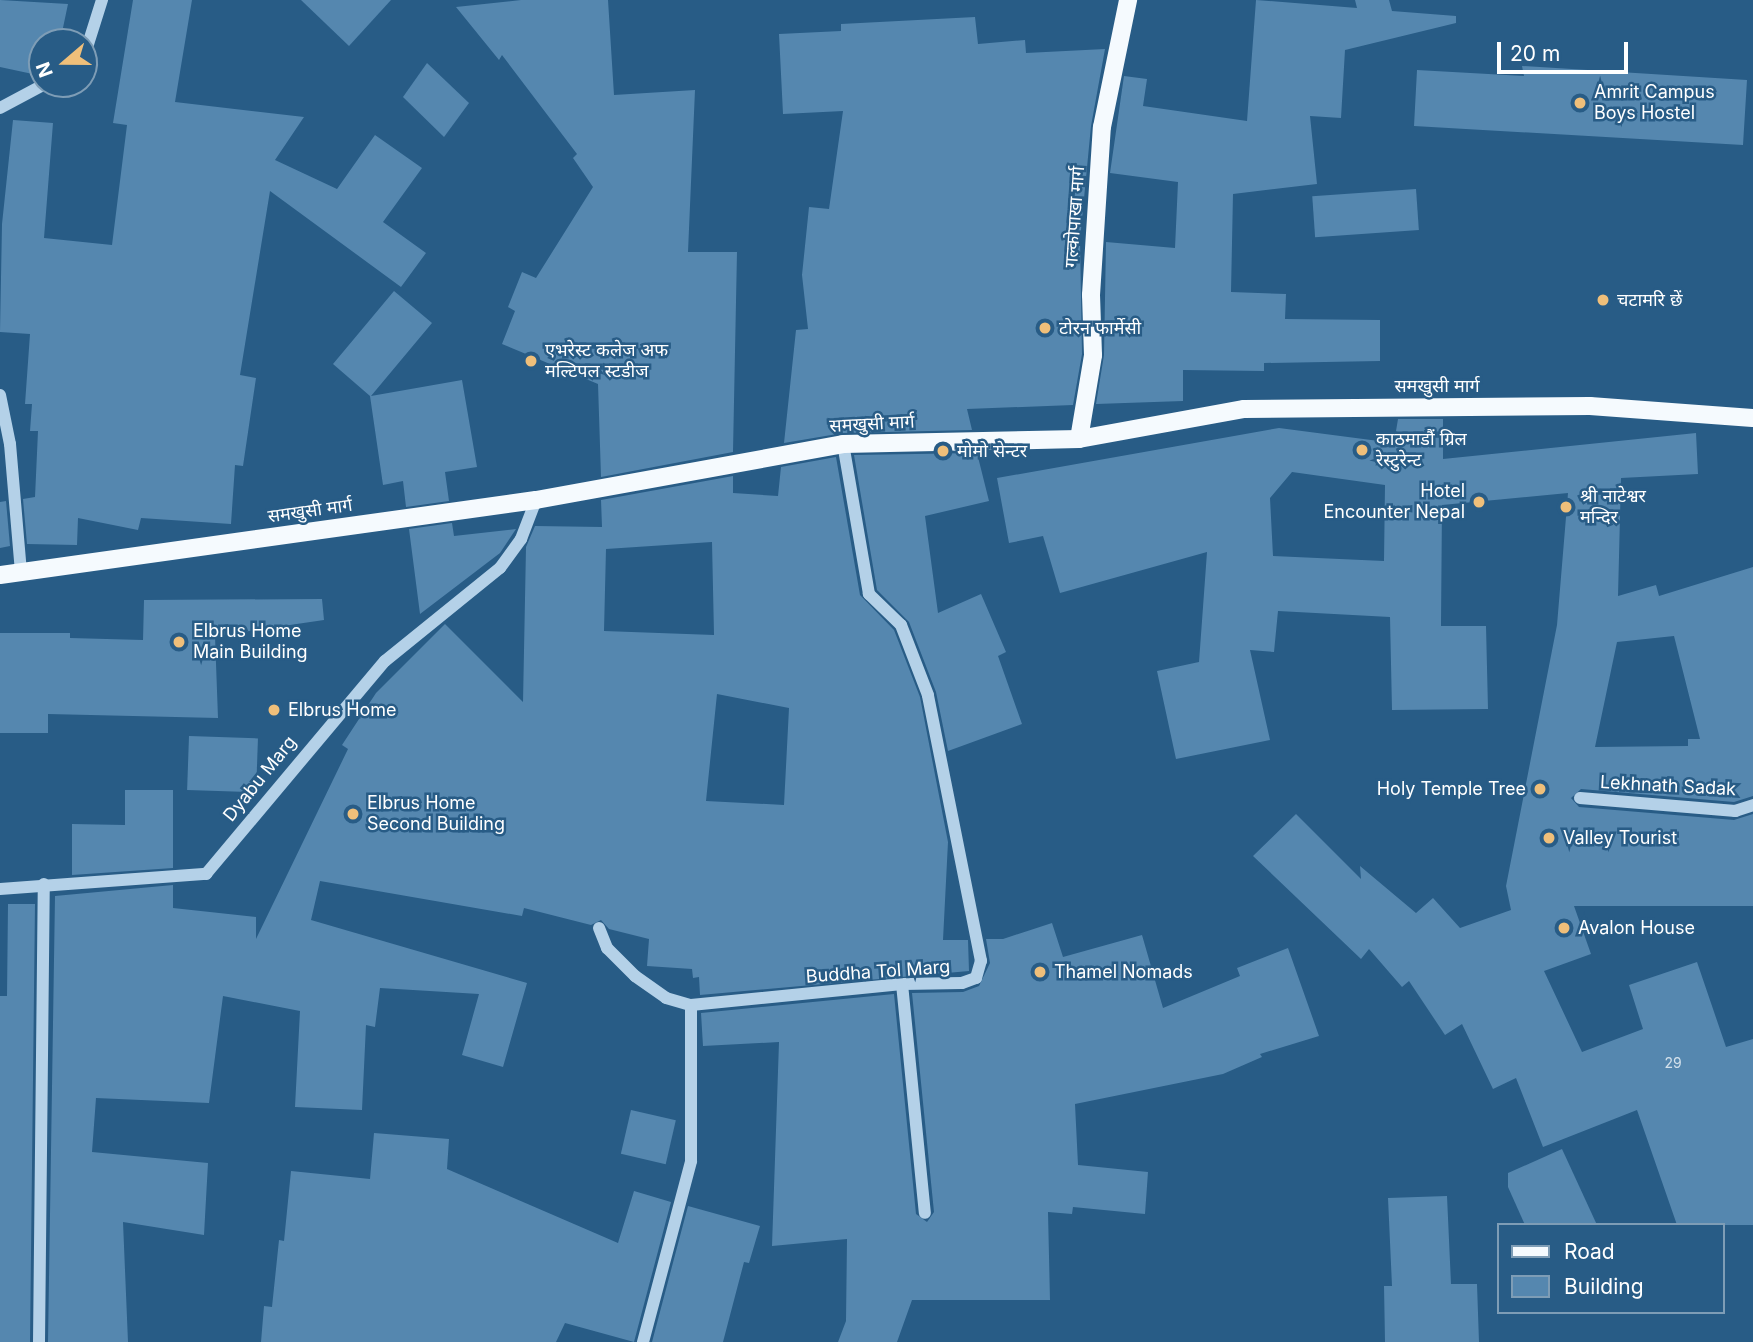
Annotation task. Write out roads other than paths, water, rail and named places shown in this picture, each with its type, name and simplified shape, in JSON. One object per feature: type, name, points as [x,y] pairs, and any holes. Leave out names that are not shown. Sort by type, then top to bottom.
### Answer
[{"type":"main road","name":"गल्कोपाखा मार्ग","points":[[1079,439],[1093,355],[1091,295],[1102,127],[1128,0]]},
{"type":"main road","name":"समखुसी मार्ग","points":[[0,575],[536,500],[843,444],[1079,439],[1244,409],[1590,406],[1753,418]]},
{"type":"street","points":[[93,28],[102,0]]},
{"type":"street","points":[[0,108],[28,93]]},
{"type":"street","points":[[0,395],[10,444],[20,573]]},
{"type":"street","name":"Buddha Tol Marg","points":[[691,1004],[902,984],[962,983],[976,978],[981,961],[928,695],[901,625],[869,594],[843,444]]},
{"type":"street","name":"Dyabu Marg","points":[[0,888],[206,874],[384,661],[500,568],[521,539],[536,500]]},
{"type":"street","name":"Lekhnath Sadak","points":[[1580,798],[1735,811],[1753,805]]},
{"type":"street","points":[[39,1342],[44,884]]},
{"type":"street","points":[[599,929],[607,948],[635,976],[666,998],[691,1004],[691,1161],[643,1342]]},
{"type":"street","points":[[902,984],[925,1213]]},
{"type":"place","name":"Amrit Campus Boys Hostel","points":[[1580,103]]},
{"type":"place","name":"चटामरि छें","points":[[1603,300]]},
{"type":"place","name":"टोरन फार्मेसी","points":[[1045,328]]},
{"type":"place","name":"एभरेस्ट कलेज अफ मल्टिपल स्टडीज","points":[[531,361]]},
{"type":"place","name":"काठमाडौं ग्रिल रेस्टुरेन्ट","points":[[1362,450]]},
{"type":"place","name":"मोमो सेन्टर","points":[[943,451]]},
{"type":"place","name":"Hotel Encounter Nepal","points":[[1479,502]]},
{"type":"place","name":"श्री नाटेश्वर मन्दिर","points":[[1566,507]]},
{"type":"place","name":"Elbrus Home Main Building","points":[[179,642]]},
{"type":"place","name":"Elbrus Home","points":[[274,710]]},
{"type":"place","name":"Holy Temple Tree","points":[[1540,789]]},
{"type":"place","name":"Elbrus Home Second Building","points":[[353,814]]},
{"type":"place","name":"Valley Tourist","points":[[1549,838]]},
{"type":"place","name":"Avalon House","points":[[1564,928]]},
{"type":"place","name":"Thamel Nomads","points":[[1040,972]]}]
